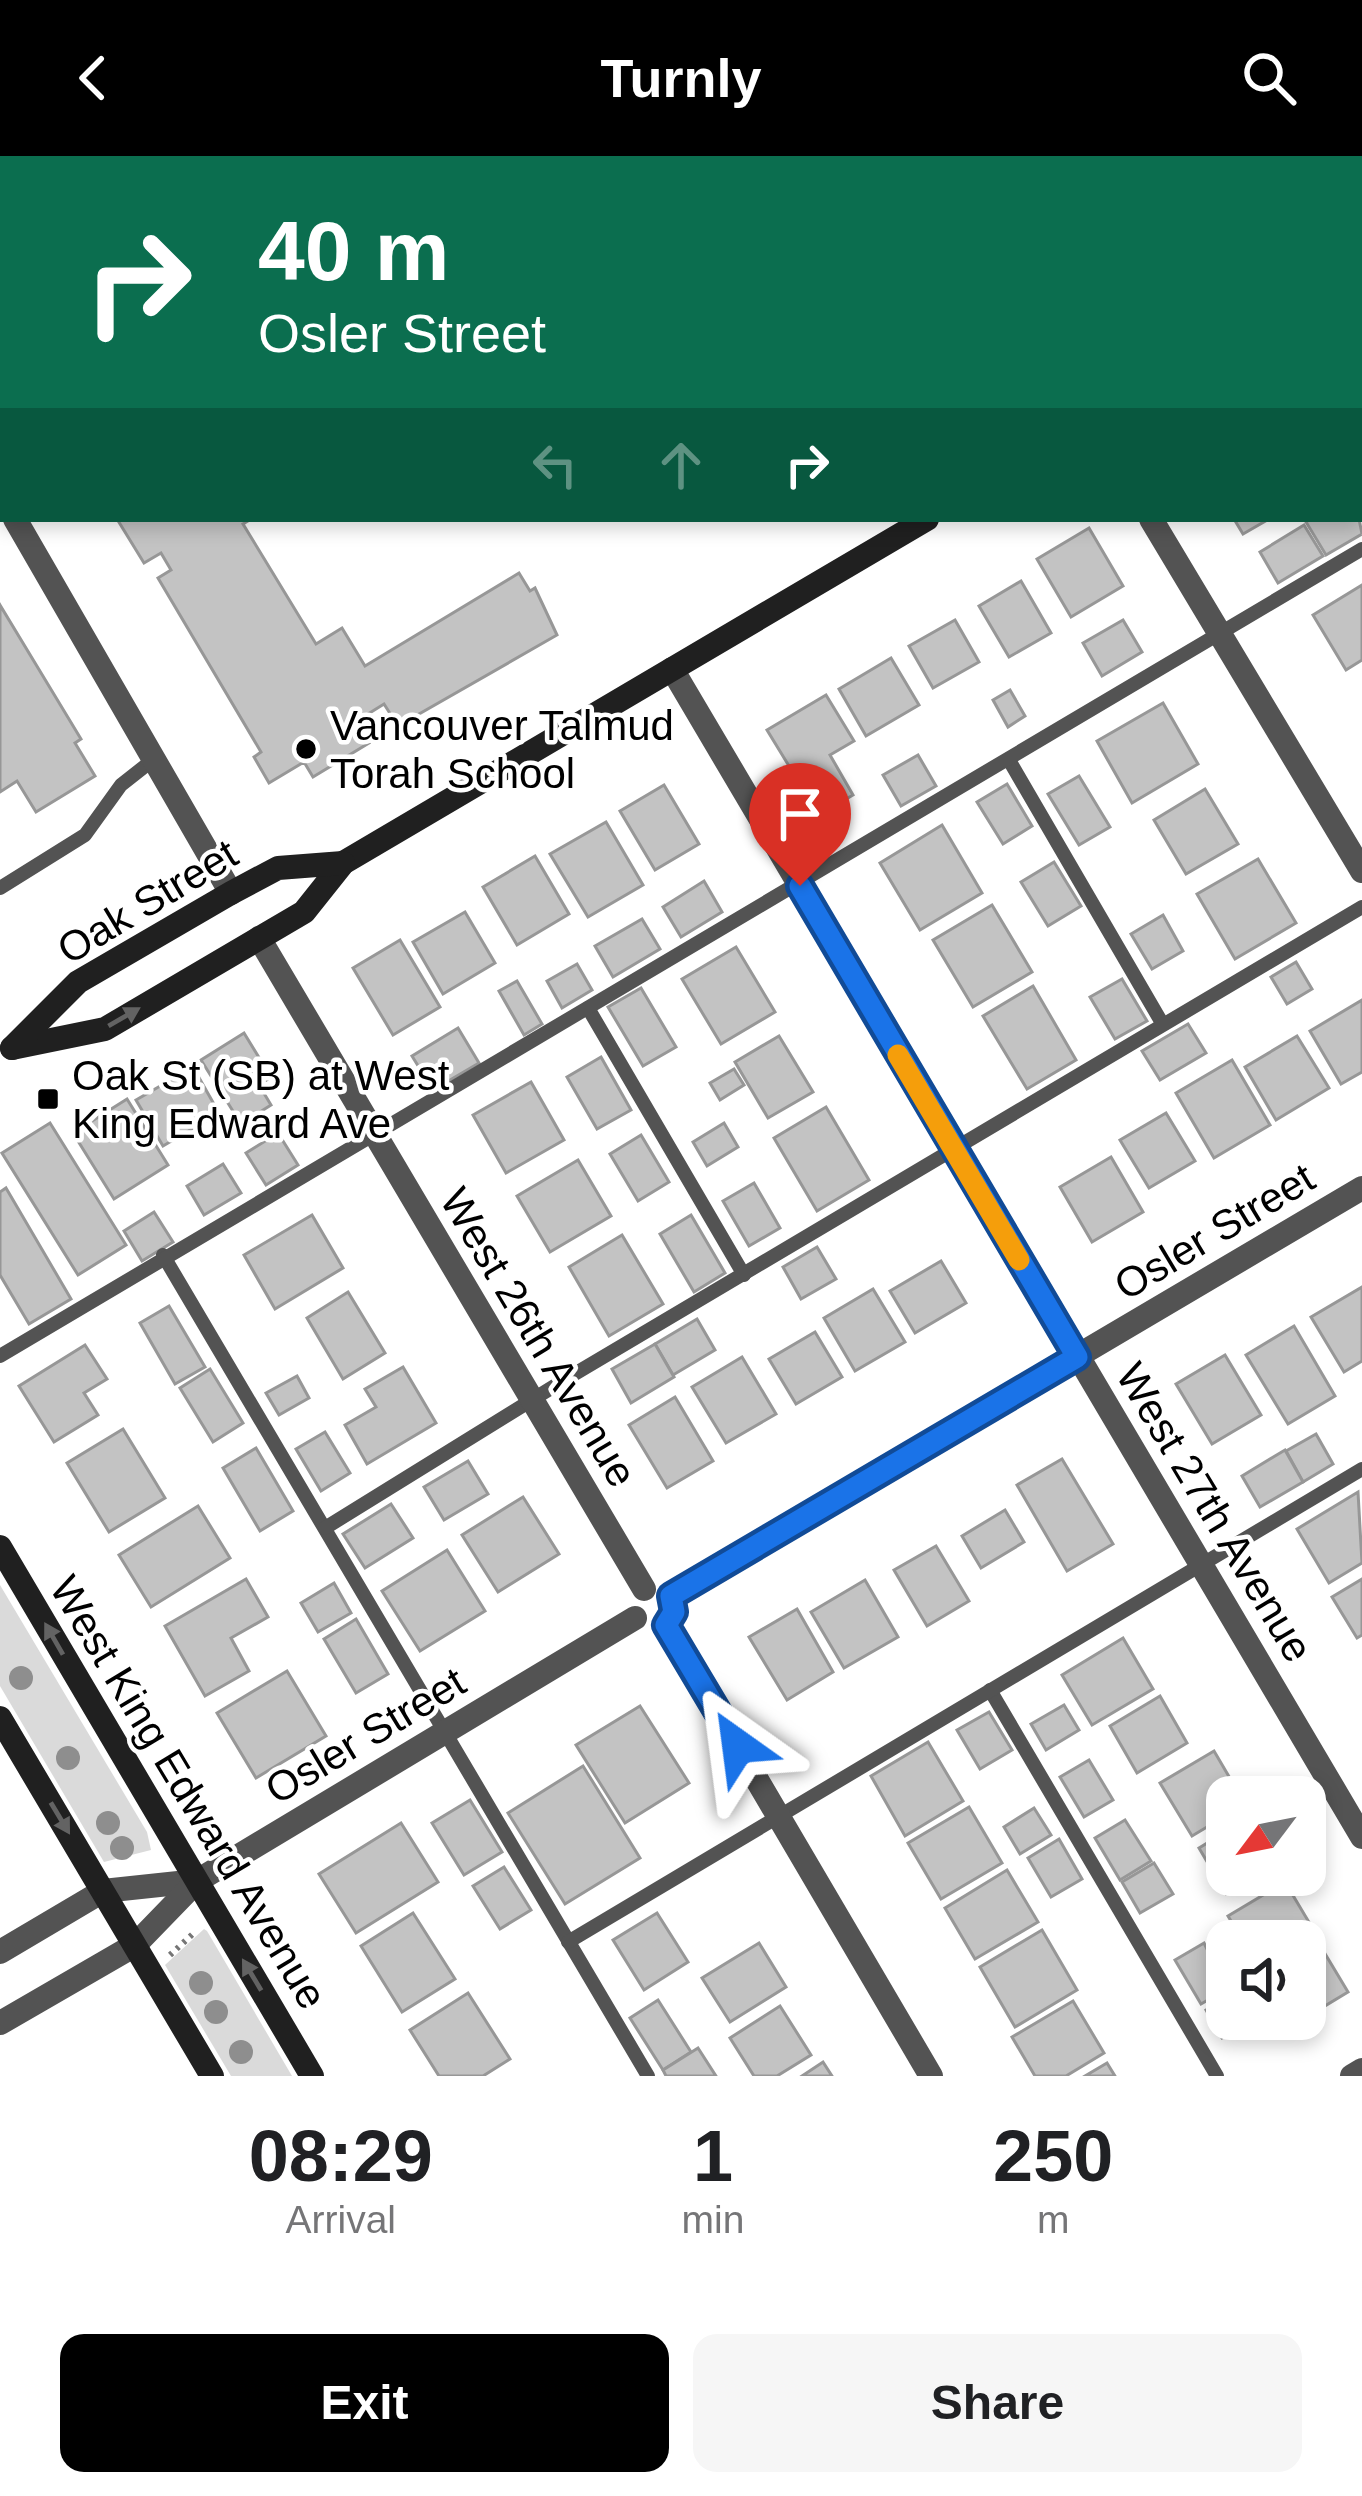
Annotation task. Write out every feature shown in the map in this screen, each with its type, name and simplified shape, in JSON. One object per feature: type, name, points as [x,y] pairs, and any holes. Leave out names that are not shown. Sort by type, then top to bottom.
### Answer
[{"type":"main road","name":"Oak Street","points":[[4,1043],[105,1029],[304,912],[343,863],[922,522]]},
{"type":"main road","name":"Oak Street","points":[[4,1043],[78,982],[230,893],[278,868],[343,863]]},
{"type":"main road","name":"West King Edward Avenue","points":[[0,1547],[312,2076]]},
{"type":"main road","points":[[0,1718],[212,2076]]},
{"type":"street","points":[[17,522],[230,893]]},
{"type":"street","points":[[1153,522],[1362,871]]},
{"type":"street","name":"West 27th Avenue","points":[[672,669],[1362,1837]]},
{"type":"street","name":"West 26th Avenue","points":[[259,938],[644,1588]]},
{"type":"street","name":"Osler Street","points":[[671,1596],[1362,1188]]},
{"type":"street","points":[[659,1587],[671,1596],[674,1612],[666,1625],[649,1628],[635,1618],[633,1601],[644,1588],[659,1587]]},
{"type":"street","name":"Osler Street","points":[[0,2023],[135,1945],[197,1882],[635,1618]]},
{"type":"street","points":[[666,1625],[932,2076]]},
{"type":"street","name":"Osler Street","points":[[0,1952],[103,1891],[197,1882]]},
{"type":"street","points":[[1352,2076],[1362,2070]]},
{"type":"lane","points":[[0,1356],[1362,549]]},
{"type":"lane","points":[[0,887],[86,835],[121,785],[154,760]]},
{"type":"lane","points":[[1010,760],[1162,1023]]},
{"type":"lane","points":[[325,1528],[530,1401],[1362,907]]},
{"type":"lane","points":[[587,1008],[744,1274]]},
{"type":"lane","points":[[164,1255],[648,2076]]},
{"type":"lane","points":[[568,1942],[1362,1469]]},
{"type":"lane","points":[[990,1690],[1217,2076]]},
{"type":"path","points":[[163,1961],[202,1926]]},
{"type":"shaded area","points":[[0,1585],[147,1832],[151,1850],[104,1862],[0,1686]]},
{"type":"shaded area","points":[[204,1929],[292,2076],[231,2076],[165,1965]]},
{"type":"building","points":[[119,522],[246,522],[243,524],[316,644],[342,628],[365,666],[519,573],[530,591],[535,588],[557,635],[398,726],[384,704],[368,714],[378,731],[366,738],[369,743],[313,777],[304,762],[269,783],[254,757],[261,752],[158,578],[171,570],[161,553],[144,563]]},
{"type":"building","points":[[1236,522],[1264,522],[1243,534]]},
{"type":"building","points":[[1306,522],[1360,522],[1362,534],[1326,555]]},
{"type":"building","points":[[1304,525],[1323,556],[1278,583],[1260,552]]},
{"type":"building","points":[[1089,528],[1123,586],[1071,617],[1037,559]]},
{"type":"building","points":[[1021,581],[1051,633],[1009,657],[979,606]]},
{"type":"building","points":[[1362,585],[1362,660],[1346,670],[1313,615]]},
{"type":"building","points":[[0,605],[81,739],[75,743],[95,776],[36,812],[17,781],[0,792]]},
{"type":"building","points":[[955,620],[979,662],[933,688],[909,646]]},
{"type":"building","points":[[1123,620],[1142,652],[1102,676],[1083,643]]},
{"type":"building","points":[[891,658],[919,705],[866,736],[839,689]]},
{"type":"building","points":[[1010,690],[1025,716],[1008,727],[993,700]]},
{"type":"building","points":[[826,695],[854,741],[830,755],[853,795],[819,815],[767,730]]},
{"type":"building","points":[[1163,703],[1198,764],[1132,803],[1097,741]]},
{"type":"building","points":[[918,755],[936,786],[901,806],[883,775]]},
{"type":"building","points":[[1079,776],[1110,827],[1079,845],[1048,794]]},
{"type":"building","points":[[1007,784],[1032,826],[1003,844],[977,802]]},
{"type":"building","points":[[664,785],[699,844],[655,870],[620,811]]},
{"type":"building","points":[[1205,789],[1238,844],[1186,874],[1154,820]]},
{"type":"building","points":[[606,822],[643,885],[588,917],[550,854]]},
{"type":"building","points":[[942,825],[982,893],[920,930],[880,863]]},
{"type":"building","points":[[535,856],[569,914],[517,945],[483,887]]},
{"type":"building","points":[[1258,859],[1296,923],[1235,959],[1197,894]]},
{"type":"building","points":[[1054,862],[1081,906],[1048,926],[1021,882]]},
{"type":"building","points":[[704,881],[722,912],[681,937],[663,907]]},
{"type":"building","points":[[992,905],[1032,972],[973,1007],[933,940]]},
{"type":"building","points":[[465,912],[495,963],[443,994],[413,942]]},
{"type":"building","points":[[1163,915],[1183,951],[1152,969],[1131,934]]},
{"type":"building","points":[[642,919],[660,949],[613,977],[595,946]]},
{"type":"building","points":[[400,940],[440,1007],[393,1035],[353,968]]},
{"type":"building","points":[[736,947],[775,1012],[721,1044],[682,979]]},
{"type":"building","points":[[1296,962],[1312,989],[1287,1004],[1271,977]]},
{"type":"building","points":[[577,964],[592,990],[562,1008],[547,981]]},
{"type":"building","points":[[1122,979],[1147,1021],[1115,1039],[1090,997]]},
{"type":"building","points":[[517,981],[542,1024],[524,1035],[499,991]]},
{"type":"building","points":[[1033,986],[1076,1060],[1027,1089],[983,1016]]},
{"type":"building","points":[[641,988],[676,1047],[643,1066],[608,1007]]},
{"type":"building","points":[[1362,1000],[1362,1072],[1341,1084],[1310,1031]]},
{"type":"building","points":[[1188,1024],[1206,1053],[1160,1080],[1142,1051]]},
{"type":"building","points":[[458,1028],[479,1063],[433,1090],[412,1056]]},
{"type":"building","points":[[244,1033],[271,1077],[259,1085],[271,1105],[241,1124],[201,1060]]},
{"type":"building","points":[[779,1036],[813,1092],[768,1118],[735,1062]]},
{"type":"building","points":[[1297,1036],[1329,1088],[1276,1120],[1245,1067]]},
{"type":"building","points":[[601,1057],[631,1110],[597,1129],[567,1077]]},
{"type":"building","points":[[1232,1060],[1270,1125],[1214,1158],[1176,1093]]},
{"type":"building","points":[[193,1067],[219,1113],[163,1146],[136,1100]]},
{"type":"building","points":[[734,1069],[744,1085],[720,1100],[710,1083]]},
{"type":"building","points":[[531,1082],[564,1140],[506,1173],[473,1115]]},
{"type":"building","points":[[127,1099],[168,1165],[114,1199],[73,1133]]},
{"type":"building","points":[[826,1107],[869,1180],[817,1211],[774,1138]]},
{"type":"building","points":[[1166,1113],[1195,1161],[1149,1188],[1120,1140]]},
{"type":"building","points":[[50,1123],[126,1245],[78,1275],[2,1153]]},
{"type":"building","points":[[724,1123],[738,1147],[707,1166],[693,1142]]},
{"type":"building","points":[[278,1133],[298,1165],[266,1185],[246,1153]]},
{"type":"building","points":[[641,1135],[669,1182],[638,1201],[610,1154]]},
{"type":"building","points":[[1111,1157],[1143,1212],[1092,1242],[1060,1187]]},
{"type":"building","points":[[578,1160],[611,1216],[550,1252],[517,1196]]},
{"type":"building","points":[[223,1164],[241,1193],[204,1215],[187,1186]]},
{"type":"building","points":[[754,1183],[780,1228],[749,1246],[723,1201]]},
{"type":"building","points":[[6,1188],[71,1299],[29,1324],[0,1275],[0,1192]]},
{"type":"building","points":[[154,1212],[173,1242],[142,1261],[124,1231]]},
{"type":"building","points":[[312,1215],[343,1268],[275,1309],[244,1255]]},
{"type":"building","points":[[691,1215],[725,1273],[694,1292],[660,1234]]},
{"type":"building","points":[[622,1235],[663,1304],[609,1336],[569,1267]]},
{"type":"building","points":[[817,1247],[836,1279],[801,1299],[783,1267]]},
{"type":"building","points":[[941,1261],[966,1303],[915,1333],[890,1291]]},
{"type":"building","points":[[1362,1287],[1362,1361],[1344,1372],[1311,1317]]},
{"type":"building","points":[[873,1289],[905,1342],[855,1371],[824,1318]]},
{"type":"building","points":[[348,1292],[385,1353],[343,1379],[307,1318]]},
{"type":"building","points":[[169,1306],[205,1367],[175,1384],[140,1323]]},
{"type":"building","points":[[697,1319],[715,1350],[673,1375],[655,1344]]},
{"type":"building","points":[[1294,1326],[1335,1396],[1288,1424],[1246,1355]]},
{"type":"building","points":[[815,1332],[842,1377],[796,1404],[769,1359]]},
{"type":"building","points":[[655,1344],[674,1377],[631,1403],[612,1369]]},
{"type":"building","points":[[85,1345],[107,1379],[84,1393],[98,1415],[54,1442],[19,1386]]},
{"type":"building","points":[[1225,1355],[1261,1415],[1212,1444],[1176,1384]]},
{"type":"building","points":[[742,1357],[776,1414],[726,1443],[692,1387]]},
{"type":"building","points":[[403,1367],[436,1423],[367,1464],[345,1425],[376,1407],[365,1389]]},
{"type":"building","points":[[210,1369],[243,1423],[213,1442],[180,1388]]},
{"type":"building","points":[[297,1376],[309,1398],[279,1415],[266,1393]]},
{"type":"building","points":[[675,1397],[713,1461],[667,1488],[629,1425]]},
{"type":"building","points":[[123,1429],[165,1498],[109,1532],[67,1463]]},
{"type":"building","points":[[325,1432],[350,1473],[321,1491],[296,1449]]},
{"type":"building","points":[[1316,1434],[1333,1464],[1303,1482],[1286,1451]]},
{"type":"building","points":[[256,1448],[293,1511],[260,1531],[223,1468]]},
{"type":"building","points":[[1285,1450],[1303,1482],[1260,1507],[1242,1476]]},
{"type":"building","points":[[1062,1459],[1113,1544],[1067,1571],[1017,1485]]},
{"type":"building","points":[[468,1461],[488,1494],[444,1520],[424,1487]]},
{"type":"building","points":[[1358,1492],[1362,1563],[1329,1583],[1297,1529]]},
{"type":"building","points":[[523,1497],[559,1554],[498,1592],[462,1535]]},
{"type":"building","points":[[391,1504],[413,1538],[365,1568],[343,1534]]},
{"type":"building","points":[[198,1506],[230,1558],[151,1607],[119,1555]]},
{"type":"building","points":[[1005,1510],[1024,1542],[981,1568],[962,1536]]},
{"type":"building","points":[[936,1546],[969,1601],[927,1626],[894,1570]]},
{"type":"building","points":[[447,1550],[485,1611],[420,1651],[382,1591]]},
{"type":"building","points":[[246,1579],[268,1617],[231,1638],[249,1671],[205,1696],[165,1626]]},
{"type":"building","points":[[1362,1579],[1362,1635],[1357,1638],[1332,1597]]},
{"type":"building","points":[[865,1580],[898,1637],[844,1668],[811,1612]]},
{"type":"building","points":[[334,1583],[351,1613],[318,1632],[301,1603]]},
{"type":"building","points":[[797,1609],[833,1672],[787,1700],[749,1637]]},
{"type":"building","points":[[356,1619],[388,1674],[356,1693],[324,1639]]},
{"type":"building","points":[[1123,1638],[1153,1689],[1092,1725],[1062,1675]]},
{"type":"building","points":[[287,1671],[326,1736],[256,1778],[217,1713]]},
{"type":"building","points":[[1160,1696],[1187,1743],[1137,1773],[1110,1726]]},
{"type":"building","points":[[1064,1705],[1079,1730],[1046,1750],[1031,1724]]},
{"type":"building","points":[[640,1706],[689,1783],[625,1823],[576,1745]]},
{"type":"building","points":[[989,1712],[1012,1750],[980,1769],[957,1730]]},
{"type":"building","points":[[928,1742],[963,1801],[905,1836],[871,1776]]},
{"type":"building","points":[[1214,1751],[1229,1776],[1206,1776],[1206,1828],[1192,1836],[1160,1783]]},
{"type":"building","points":[[1089,1760],[1113,1800],[1084,1817],[1060,1777]]},
{"type":"building","points":[[583,1766],[640,1858],[565,1904],[508,1813]]},
{"type":"building","points":[[470,1800],[502,1852],[464,1875],[432,1823]]},
{"type":"building","points":[[969,1807],[1002,1863],[941,1899],[908,1843]]},
{"type":"building","points":[[1034,1808],[1051,1835],[1020,1854],[1004,1827]]},
{"type":"building","points":[[1125,1820],[1151,1861],[1120,1880],[1095,1838]]},
{"type":"building","points":[[401,1823],[438,1882],[356,1933],[319,1874]]},
{"type":"building","points":[[1059,1839],[1082,1879],[1051,1897],[1028,1858]]},
{"type":"building","points":[[1154,1863],[1173,1894],[1140,1913],[1122,1882]]},
{"type":"building","points":[[504,1867],[531,1910],[500,1929],[473,1886]]},
{"type":"building","points":[[1007,1870],[1038,1922],[975,1959],[945,1908]]},
{"type":"building","points":[[1262,1896],[1293,1896],[1308,1920],[1230,1920],[1228,1916]]},
{"type":"building","points":[[413,1913],[455,1979],[402,2012],[361,1946]]},
{"type":"building","points":[[657,1913],[688,1962],[644,1990],[613,1940]]},
{"type":"building","points":[[1042,1930],[1077,1990],[1015,2027],[980,1967]]},
{"type":"building","points":[[759,1943],[786,1987],[730,2022],[702,1978]]},
{"type":"building","points":[[1204,1943],[1206,2001],[1201,2004],[1175,1960]]},
{"type":"building","points":[[1326,1955],[1348,1992],[1326,2005]]},
{"type":"building","points":[[468,1993],[510,2059],[483,2076],[439,2076],[410,2030]]},
{"type":"building","points":[[658,2000],[691,2052],[663,2070],[630,2018]]},
{"type":"building","points":[[1073,2001],[1104,2053],[1066,2076],[1035,2076],[1012,2037]]},
{"type":"building","points":[[780,2006],[811,2055],[777,2076],[754,2076],[730,2038]]},
{"type":"building","points":[[698,2048],[716,2076],[666,2076],[663,2070]]},
{"type":"building","points":[[823,2062],[832,2076],[802,2076]]},
{"type":"building","points":[[1107,2063],[1115,2076],[1085,2076]]},
{"type":"slow traffic","points":[[898,1055],[1019,1260]]},
{"type":"place","name":"Vancouver Talmud Torah School","points":[[306,749]]},
{"type":"place","name":"Oak St (SB) at West King Edward Ave","points":[[48,1099]]},
{"type":"route","points":[[738,1746],[666,1625],[674,1612],[671,1596],[1077,1357],[800,886]]}]
